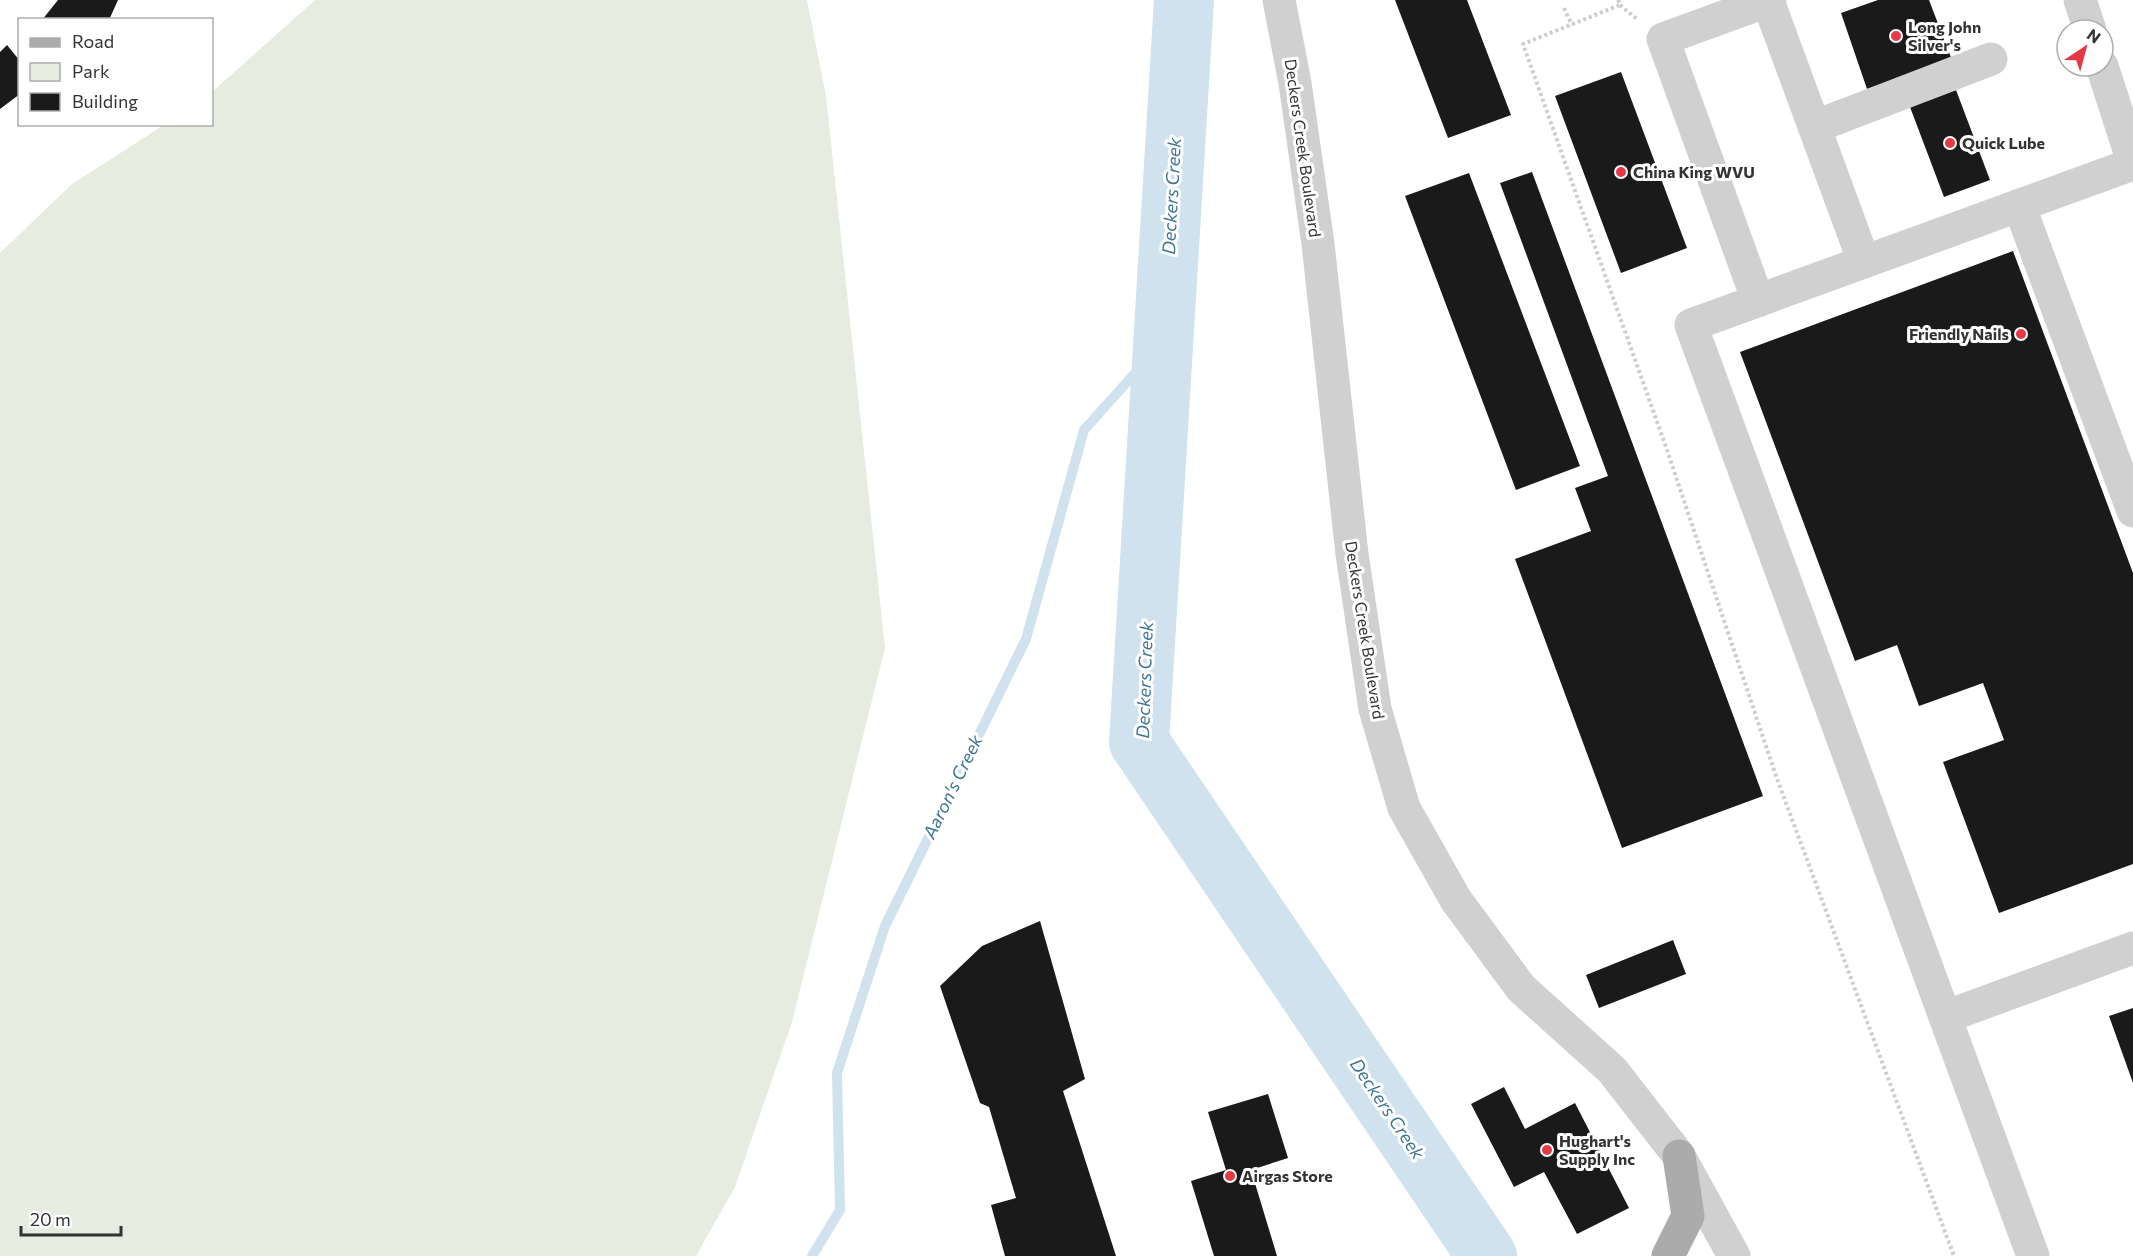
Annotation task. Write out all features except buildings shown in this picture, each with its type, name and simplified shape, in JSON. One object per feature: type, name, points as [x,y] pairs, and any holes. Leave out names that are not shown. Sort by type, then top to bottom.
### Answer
[{"type":"main road","points":[[1668,1256],[1688,1216],[1678,1156]]},
{"type":"street","name":"Deckers Creek Boulevard","points":[[1279,0],[1295,83],[1318,244],[1352,554],[1372,687],[1376,710],[1404,808],[1456,900],[1521,988],[1612,1070],[1678,1156],[1734,1256]]},
{"type":"street","points":[[1758,301],[1663,39],[1769,0],[1864,262]]},
{"type":"street","points":[[2080,0],[2086,18]]},
{"type":"street","points":[[1814,127],[1991,59]]},
{"type":"street","points":[[2034,1256],[1691,325],[2019,205],[2131,172],[2105,78]]},
{"type":"street","points":[[2019,205],[2133,511]]},
{"type":"street","points":[[1945,1017],[2133,948]]},
{"type":"path","points":[[1618,0],[1620,5],[1523,44],[1666,447],[1776,776],[1954,1256]]},
{"type":"path","points":[[1564,8],[1572,25]]},
{"type":"green space","points":[[315,0],[807,0],[826,96],[885,648],[792,1022],[735,1187],[696,1256],[0,1256],[0,253],[72,184],[162,126],[213,126],[213,91]]},
{"type":"waterway","name":"Deckers Creek","points":[[1184,0],[1139,742],[1487,1256]]},
{"type":"waterway","name":"Aaron's Creek","points":[[812,1256],[840,1210],[837,1073],[885,926],[1026,639],[1084,430],[1163,342]]},
{"type":"place","name":"Long John Silver's","points":[[1896,36]]},
{"type":"place","name":"Quick Lube","points":[[1950,143]]},
{"type":"place","name":"China King WVU","points":[[1621,172]]},
{"type":"place","name":"Friendly Nails","points":[[2021,334]]},
{"type":"place","name":"Hughart's Supply Inc","points":[[1547,1150]]},
{"type":"place","name":"Airgas Store","points":[[1230,1176]]}]
